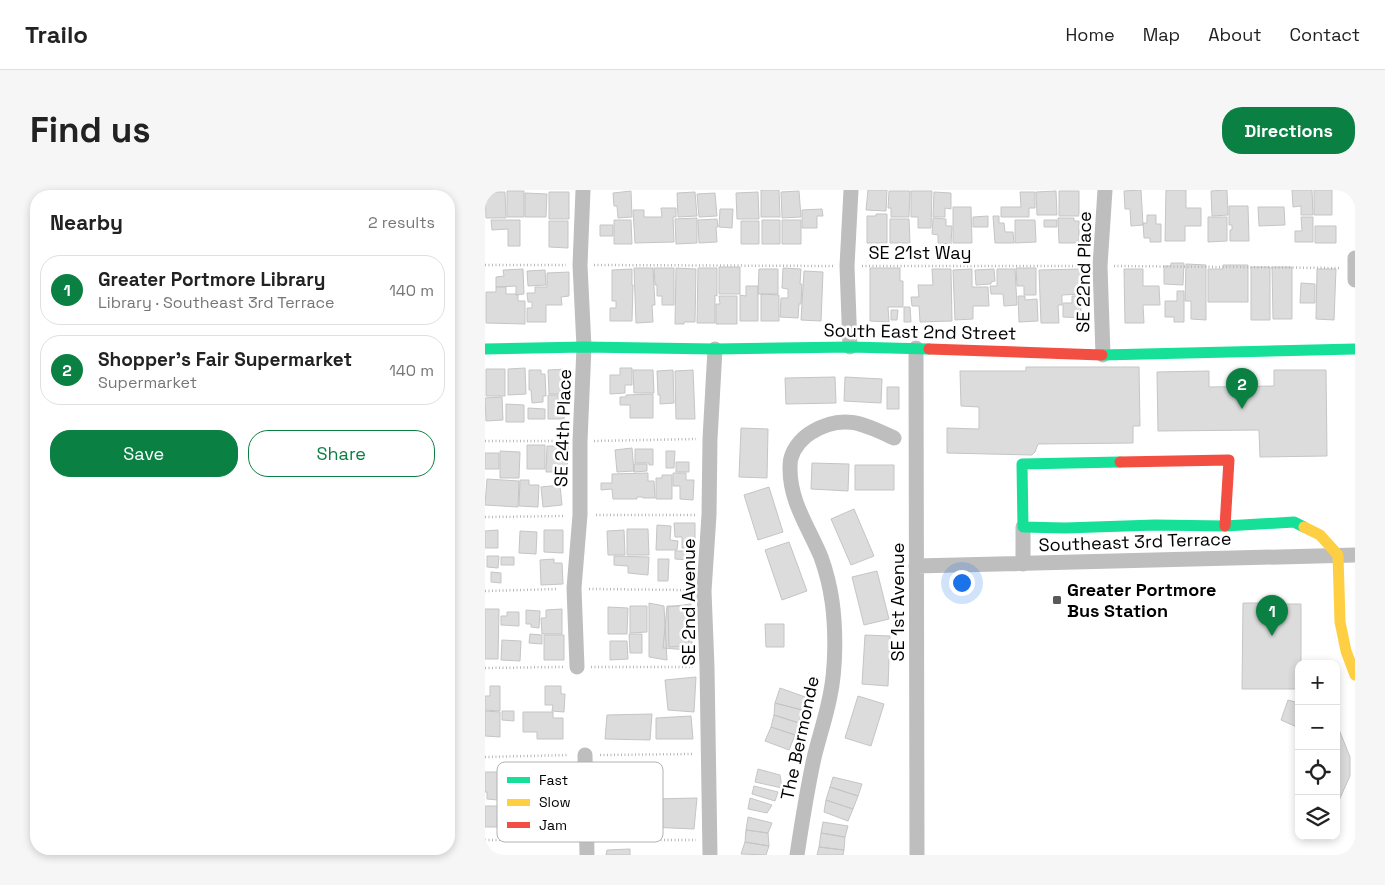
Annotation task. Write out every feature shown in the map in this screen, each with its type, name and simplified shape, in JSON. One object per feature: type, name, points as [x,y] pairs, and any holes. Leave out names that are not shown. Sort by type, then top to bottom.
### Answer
[{"type":"street","name":"SE 24th Place","points":[[577,667],[574,588],[580,515],[580,441],[584,347],[580,265],[583,190]]},
{"type":"street","points":[[850,347],[847,266],[851,190]]},
{"type":"street","name":"SE 22nd Place","points":[[1103,354],[1100,266],[1105,190]]},
{"type":"street","points":[[1355,258],[1355,280]]},
{"type":"street","name":"South East 2nd Street","points":[[485,348],[715,349],[850,347],[1103,354],[1355,349]]},
{"type":"street","name":"SE 1st Avenue","points":[[916,348],[917,855]]},
{"type":"street","name":"SE 2nd Avenue","points":[[710,855],[704,590],[709,515],[710,439],[715,349]]},
{"type":"street","name":"The Bermonde","points":[[797,855],[811,773],[830,696],[834,659],[834,622],[832,600],[821,557],[795,501],[790,481],[791,458],[796,447],[805,436],[833,422],[853,422],[871,427],[894,438]]},
{"type":"street","points":[[1023,564],[1023,464],[1229,460],[1225,526]]},
{"type":"street","points":[[1023,527],[1225,526],[1294,522],[1320,535],[1337,555],[1341,622],[1346,651],[1355,675]]},
{"type":"street","name":"Southeast 3rd Terrace","points":[[916,566],[1355,555]]},
{"type":"street","points":[[585,755],[585,762]]},
{"type":"street","points":[[587,842],[587,855]]},
{"type":"path","name":"SE 21st Way","points":[[485,265],[1355,268]]},
{"type":"path","points":[[485,441],[710,439]]},
{"type":"path","points":[[485,517],[709,515]]},
{"type":"path","points":[[485,591],[574,588],[704,590]]},
{"type":"path","points":[[485,668],[707,667]]},
{"type":"building","points":[[761,190],[779,190],[780,217],[761,217]]},
{"type":"building","points":[[868,190],[887,190],[886,211],[866,210]]},
{"type":"building","points":[[1141,190],[1143,225],[1131,226],[1130,209],[1125,209],[1124,191]]},
{"type":"building","points":[[1166,190],[1186,190],[1186,208],[1201,208],[1201,226],[1185,226],[1185,241],[1165,241]]},
{"type":"building","points":[[1227,190],[1228,215],[1212,216],[1211,191]]},
{"type":"building","points":[[1292,190],[1312,190],[1313,215],[1301,215],[1301,206],[1293,207]]},
{"type":"building","points":[[1314,190],[1332,190],[1332,215],[1314,215]]},
{"type":"building","points":[[507,191],[524,191],[524,217],[507,217]]},
{"type":"building","points":[[631,191],[632,217],[618,218],[617,206],[614,206],[613,193]]},
{"type":"building","points":[[799,191],[801,217],[782,218],[781,192]]},
{"type":"building","points":[[889,191],[910,191],[909,217],[891,217],[891,208],[888,208]]},
{"type":"building","points":[[911,191],[932,191],[931,228],[918,228],[918,217],[911,217]]},
{"type":"building","points":[[1056,191],[1057,215],[1037,215],[1036,192]]},
{"type":"building","points":[[1059,191],[1079,191],[1079,216],[1059,216]]},
{"type":"building","points":[[485,192],[505,192],[506,218],[486,218]]},
{"type":"building","points":[[549,192],[569,192],[569,219],[549,219]]},
{"type":"building","points":[[695,192],[697,216],[678,217],[677,193]]},
{"type":"building","points":[[758,192],[759,219],[737,219],[736,193]]},
{"type":"building","points":[[934,192],[951,193],[951,209],[945,208],[945,217],[933,217]]},
{"type":"building","points":[[1020,192],[1035,192],[1035,208],[1029,208],[1029,217],[1001,217],[1001,207],[1021,207]]},
{"type":"building","points":[[525,193],[547,194],[546,217],[525,217]]},
{"type":"building","points":[[715,193],[717,216],[699,217],[697,194]]},
{"type":"building","points":[[1229,206],[1248,206],[1249,241],[1230,241],[1232,225],[1229,225]]},
{"type":"building","points":[[953,207],[971,207],[972,243],[953,243]]},
{"type":"building","points":[[1258,207],[1284,207],[1285,225],[1259,226]]},
{"type":"building","points":[[661,208],[676,208],[676,217],[673,217],[674,242],[635,243],[633,210],[644,210],[644,217],[662,217]]},
{"type":"building","points":[[720,209],[733,209],[732,228],[719,227]]},
{"type":"building","points":[[822,209],[823,216],[817,216],[817,228],[802,228],[802,210]]},
{"type":"building","points":[[876,214],[887,214],[887,243],[867,243],[867,216],[876,216]]},
{"type":"building","points":[[1147,215],[1156,215],[1156,224],[1161,224],[1161,242],[1150,242],[1150,238],[1144,238],[1143,223],[1147,223]]},
{"type":"building","points":[[988,216],[988,227],[973,227],[973,217]]},
{"type":"building","points":[[993,216],[999,216],[999,223],[1004,223],[1005,232],[1013,232],[1014,243],[995,243]]},
{"type":"building","points":[[1208,217],[1227,217],[1227,241],[1208,242]]},
{"type":"building","points":[[1301,217],[1313,217],[1313,242],[1295,242],[1295,231],[1302,231]]},
{"type":"building","points":[[697,218],[697,243],[676,244],[675,219]]},
{"type":"building","points":[[933,218],[946,219],[946,226],[952,226],[951,244],[938,243],[938,235],[932,234]]},
{"type":"building","points":[[1058,218],[1074,218],[1074,221],[1079,221],[1079,243],[1059,243]]},
{"type":"building","points":[[717,219],[717,242],[699,243],[698,220]]},
{"type":"building","points":[[890,219],[909,219],[910,243],[890,243]]},
{"type":"building","points":[[491,220],[520,220],[520,246],[508,246],[508,229],[492,230]]},
{"type":"building","points":[[614,220],[631,220],[632,244],[614,244]]},
{"type":"building","points":[[762,220],[780,220],[780,244],[762,244]]},
{"type":"building","points":[[782,220],[801,220],[801,244],[782,244]]},
{"type":"building","points":[[1015,220],[1035,220],[1036,242],[1015,243]]},
{"type":"building","points":[[1044,220],[1057,220],[1057,227],[1044,227]]},
{"type":"building","points":[[549,221],[568,221],[568,248],[549,247]]},
{"type":"building","points":[[741,221],[759,221],[759,244],[741,244]]},
{"type":"building","points":[[600,225],[613,225],[613,236],[600,236]]},
{"type":"building","points":[[1315,226],[1336,226],[1336,243],[1315,243]]},
{"type":"building","points":[[1171,263],[1184,263],[1183,285],[1164,284],[1164,266],[1171,266]]},
{"type":"building","points":[[1186,264],[1206,265],[1206,320],[1191,319],[1191,301],[1185,301]]},
{"type":"building","points":[[1223,265],[1248,265],[1248,302],[1208,302],[1208,269],[1223,269]]},
{"type":"building","points":[[719,267],[740,267],[740,294],[719,294]]},
{"type":"building","points":[[1251,267],[1270,267],[1270,320],[1251,320]]},
{"type":"building","points":[[1272,267],[1292,267],[1292,319],[1273,319]]},
{"type":"building","points":[[634,268],[653,268],[655,305],[652,305],[653,322],[636,323]]},
{"type":"building","points":[[654,268],[674,268],[674,305],[662,305],[662,296],[657,296]]},
{"type":"building","points":[[676,268],[696,269],[695,322],[675,324]]},
{"type":"building","points":[[698,268],[717,268],[715,323],[697,323]]},
{"type":"building","points":[[783,268],[801,269],[801,304],[799,304],[798,318],[780,317],[781,298],[788,298],[788,289],[782,288]]},
{"type":"building","points":[[870,268],[900,268],[900,281],[903,281],[903,307],[888,307],[889,322],[870,321]]},
{"type":"building","points":[[1016,268],[1036,268],[1036,295],[1024,295],[1024,286],[1017,286]]},
{"type":"building","points":[[523,269],[524,294],[516,295],[516,286],[496,287],[496,277],[504,276],[503,270]]},
{"type":"building","points":[[632,269],[632,321],[610,321],[610,308],[616,308],[616,301],[612,301],[612,270]]},
{"type":"building","points":[[759,269],[778,269],[778,294],[758,294]]},
{"type":"building","points":[[932,269],[951,269],[952,321],[920,322],[919,306],[912,306],[911,297],[919,297],[918,285],[933,285]]},
{"type":"building","points":[[972,269],[972,287],[988,287],[989,306],[973,306],[973,319],[955,320],[953,270]]},
{"type":"building","points":[[994,269],[995,281],[991,282],[991,284],[976,285],[975,270]]},
{"type":"building","points":[[997,269],[1015,269],[1017,305],[1004,306],[1003,294],[991,294],[990,286],[997,286]]},
{"type":"building","points":[[1081,269],[1082,294],[1062,295],[1062,305],[1058,305],[1059,323],[1041,323],[1039,270]]},
{"type":"building","points":[[1124,269],[1143,269],[1143,286],[1159,286],[1160,305],[1143,305],[1144,323],[1125,323]]},
{"type":"building","points":[[1317,269],[1336,269],[1334,320],[1316,319]]},
{"type":"building","points":[[545,270],[546,285],[528,286],[527,271]]},
{"type":"building","points":[[804,271],[823,272],[821,321],[801,320]]},
{"type":"building","points":[[569,272],[569,296],[561,297],[562,305],[546,305],[546,322],[527,322],[527,308],[532,308],[532,302],[528,302],[527,293],[535,293],[535,287],[547,287],[547,273]]},
{"type":"building","points":[[1301,283],[1315,284],[1315,303],[1300,303]]},
{"type":"building","points":[[746,286],[758,286],[758,321],[740,321],[740,295],[746,296]]},
{"type":"building","points":[[496,287],[506,287],[506,294],[516,294],[518,295],[518,301],[525,301],[525,324],[486,323],[486,292],[496,292]]},
{"type":"building","points":[[1177,291],[1184,291],[1184,322],[1174,322],[1174,317],[1165,317],[1165,301],[1177,301]]},
{"type":"building","points":[[761,294],[779,295],[779,321],[761,321]]},
{"type":"building","points":[[719,296],[737,296],[737,324],[716,324],[716,304],[720,304]]},
{"type":"building","points":[[1018,296],[1025,296],[1025,300],[1037,299],[1038,321],[1019,322]]},
{"type":"building","points":[[1072,296],[1081,296],[1081,318],[1063,317],[1063,303],[1072,303]]},
{"type":"building","points":[[904,307],[910,307],[911,322],[904,322]]},
{"type":"building","points":[[891,310],[898,310],[897,320],[891,320]]},
{"type":"building","points":[[1026,367],[1139,367],[1140,426],[1133,426],[1133,443],[1038,444],[1032,455],[947,453],[947,428],[979,429],[979,407],[961,406],[960,371],[1026,371]]},
{"type":"building","points":[[525,368],[526,394],[508,395],[508,369]]},
{"type":"building","points":[[620,368],[632,368],[632,385],[625,385],[625,393],[610,394],[610,375],[620,375]]},
{"type":"building","points":[[486,369],[505,369],[505,396],[486,396]]},
{"type":"building","points":[[567,369],[567,394],[549,394],[548,370]]},
{"type":"building","points":[[529,370],[541,370],[541,374],[545,374],[546,396],[543,396],[543,402],[532,403],[531,390],[529,390]]},
{"type":"building","points":[[633,370],[653,370],[654,393],[634,393]]},
{"type":"building","points":[[673,370],[674,403],[660,404],[657,371]]},
{"type":"building","points":[[693,370],[695,419],[676,419],[675,371]]},
{"type":"building","points":[[1274,370],[1326,370],[1327,456],[1260,457],[1259,430],[1158,431],[1157,372],[1209,371],[1209,387],[1274,386]]},
{"type":"building","points":[[835,377],[836,403],[786,404],[785,378]]},
{"type":"building","points":[[845,377],[882,379],[881,403],[844,401]]},
{"type":"building","points":[[887,387],[899,387],[899,409],[887,409]]},
{"type":"building","points":[[653,394],[653,418],[630,418],[630,405],[620,405],[620,397],[626,397],[626,395]]},
{"type":"building","points":[[548,395],[558,395],[558,400],[565,401],[564,419],[548,419]]},
{"type":"building","points":[[502,397],[503,420],[486,421],[485,398]]},
{"type":"building","points":[[506,404],[524,405],[524,422],[506,422]]},
{"type":"building","points":[[528,408],[545,409],[545,419],[528,419]]},
{"type":"building","points":[[741,428],[768,429],[767,478],[739,477]]},
{"type":"building","points":[[527,445],[545,445],[545,469],[527,469]]},
{"type":"building","points":[[547,446],[568,446],[567,472],[546,472]]},
{"type":"building","points":[[632,448],[634,471],[617,472],[615,450]]},
{"type":"building","points":[[635,449],[653,449],[653,465],[649,465],[649,463],[635,463]]},
{"type":"building","points":[[500,451],[520,452],[519,478],[500,478]]},
{"type":"building","points":[[666,451],[675,451],[674,468],[666,468]]},
{"type":"building","points":[[485,453],[499,453],[499,469],[485,469]]},
{"type":"building","points":[[676,462],[689,462],[689,472],[676,472]]},
{"type":"building","points":[[812,463],[849,464],[848,491],[811,489]]},
{"type":"building","points":[[634,464],[647,464],[647,471],[634,472]]},
{"type":"building","points":[[855,465],[894,465],[894,490],[855,490]]},
{"type":"building","points":[[648,473],[648,481],[654,481],[655,498],[613,499],[612,489],[601,490],[601,483],[612,483],[612,474]]},
{"type":"building","points":[[673,473],[686,473],[686,480],[694,480],[693,500],[680,499],[680,486],[673,486]]},
{"type":"building","points":[[662,475],[672,475],[672,499],[656,499],[656,478],[662,478]]},
{"type":"building","points":[[487,479],[519,481],[518,507],[485,505]]},
{"type":"building","points":[[520,480],[529,480],[529,485],[539,485],[538,507],[519,506]]},
{"type":"building","points":[[560,485],[562,505],[543,507],[541,487]]},
{"type":"building","points":[[769,487],[783,532],[758,540],[744,495]]},
{"type":"building","points":[[854,509],[874,556],[851,565],[831,519]]},
{"type":"building","points":[[674,523],[695,523],[695,548],[682,548],[682,537],[675,537]]},
{"type":"building","points":[[657,525],[671,526],[670,540],[678,541],[677,550],[656,550]]},
{"type":"building","points":[[627,529],[648,529],[649,555],[627,555]]},
{"type":"building","points":[[498,530],[498,548],[485,548],[485,531]]},
{"type":"building","points":[[544,530],[563,530],[563,553],[544,552]]},
{"type":"building","points":[[624,530],[625,555],[608,555],[607,531]]},
{"type":"building","points":[[520,531],[537,532],[536,554],[519,553]]},
{"type":"building","points":[[789,542],[807,591],[782,600],[765,550]]},
{"type":"building","points":[[675,551],[686,551],[686,554],[691,554],[690,560],[675,559]]},
{"type":"building","points":[[487,556],[499,556],[498,568],[487,567]]},
{"type":"building","points":[[614,556],[649,557],[648,575],[628,573],[628,566],[614,565]]},
{"type":"building","points":[[501,557],[514,557],[514,565],[501,565]]},
{"type":"building","points":[[554,559],[554,563],[562,563],[563,584],[541,585],[540,560]]},
{"type":"building","points":[[658,559],[669,559],[668,581],[658,581]]},
{"type":"building","points":[[877,571],[889,619],[864,625],[852,577]]},
{"type":"building","points":[[491,572],[501,573],[501,583],[491,582]]},
{"type":"building","points":[[649,603],[664,606],[667,660],[649,657]]},
{"type":"building","points":[[1243,603],[1266,603],[1266,609],[1275,609],[1275,604],[1301,604],[1301,660],[1295,660],[1295,689],[1242,689]]},
{"type":"building","points":[[691,604],[692,645],[669,647],[668,607]]},
{"type":"building","points":[[630,606],[647,606],[647,632],[630,633]]},
{"type":"building","points":[[667,606],[691,606],[688,650],[663,648]]},
{"type":"building","points":[[608,607],[628,608],[627,634],[608,634]]},
{"type":"building","points":[[485,609],[499,609],[498,659],[485,659]]},
{"type":"building","points":[[562,609],[562,634],[542,634],[541,618],[546,618],[546,610]]},
{"type":"building","points":[[526,610],[540,611],[539,628],[526,624]]},
{"type":"building","points":[[507,612],[519,612],[519,626],[501,625],[501,616],[507,616]]},
{"type":"building","points":[[765,624],[784,624],[784,647],[766,647]]},
{"type":"building","points":[[530,634],[542,635],[542,644],[529,643]]},
{"type":"building","points":[[629,634],[642,634],[642,653],[630,653]]},
{"type":"building","points":[[544,635],[564,635],[564,660],[544,660]]},
{"type":"building","points":[[865,635],[890,636],[888,686],[862,684]]},
{"type":"building","points":[[502,640],[521,641],[520,661],[501,660]]},
{"type":"building","points":[[610,641],[627,641],[628,659],[610,660]]},
{"type":"building","points":[[696,677],[694,712],[668,710],[665,680]]},
{"type":"building","points":[[490,686],[500,686],[500,711],[485,710],[485,696],[490,696]]},
{"type":"building","points":[[545,686],[561,686],[561,694],[565,694],[564,712],[552,711],[553,705],[545,705]]},
{"type":"building","points":[[780,688],[808,698],[802,710],[775,703]]},
{"type":"building","points":[[858,696],[884,704],[871,746],[845,738]]},
{"type":"building","points":[[1288,700],[1295,702],[1295,726],[1281,720]]},
{"type":"building","points":[[775,703],[802,710],[799,723],[774,715]]},
{"type":"building","points":[[485,711],[500,712],[500,737],[485,736]]},
{"type":"building","points":[[502,711],[514,711],[514,721],[502,720]]},
{"type":"building","points":[[523,712],[553,712],[553,718],[563,718],[563,739],[537,739],[537,732],[523,732]]},
{"type":"building","points":[[652,714],[650,740],[605,739],[607,715]]},
{"type":"building","points":[[774,715],[799,723],[795,735],[771,727]]},
{"type":"building","points":[[691,716],[693,739],[656,739],[656,718]]},
{"type":"building","points":[[771,727],[795,735],[789,750],[765,741]]},
{"type":"building","points":[[1340,732],[1350,757],[1350,776],[1340,798]]},
{"type":"building","points":[[758,769],[780,775],[782,788],[755,782]]},
{"type":"building","points":[[485,772],[497,772],[497,800],[487,799],[487,792],[485,792]]},
{"type":"building","points":[[833,777],[862,784],[858,796],[830,787]]},
{"type":"building","points":[[754,786],[778,792],[775,801],[752,794]]},
{"type":"building","points":[[830,787],[858,796],[853,809],[826,800]]},
{"type":"building","points":[[697,798],[694,829],[663,828],[663,799]]},
{"type":"building","points":[[750,798],[772,805],[767,813],[748,809]]},
{"type":"building","points":[[826,800],[853,809],[848,821],[824,812]]},
{"type":"building","points":[[485,806],[497,806],[497,827],[485,827]]},
{"type":"building","points":[[748,817],[772,823],[768,833],[746,830]]},
{"type":"building","points":[[823,822],[848,826],[845,837],[821,833]]},
{"type":"building","points":[[746,830],[768,833],[769,846],[745,842]]},
{"type":"building","points":[[821,833],[845,837],[844,850],[819,847]]},
{"type":"building","points":[[745,842],[769,846],[766,855],[741,854]]},
{"type":"building","points":[[819,847],[844,850],[843,855],[817,855]]},
{"type":"building","points":[[630,849],[630,855],[606,855],[607,850]]},
{"type":"traffic: fast","points":[[485,349],[584,347],[715,349],[850,347],[929,349]]},
{"type":"traffic: fast","points":[[1102,355],[1355,349]]},
{"type":"traffic: fast","points":[[1120,462],[1022,464],[1023,527],[1225,526],[1294,522],[1304,527]]},
{"type":"traffic: slow","points":[[1304,527],[1320,535],[1338,555],[1340,622],[1346,651],[1355,675]]},
{"type":"traffic: jam","points":[[929,349],[1102,355]]},
{"type":"traffic: jam","points":[[1120,462],[1229,460],[1225,526]]},
{"type":"place","name":"Shopper's Fair Supermarket","points":[[1242,409]]},
{"type":"place","name":"Greater Portmore Bus Station","points":[[1057,600]]},
{"type":"place","name":"Greater Portmore Library","points":[[1272,636]]}]
